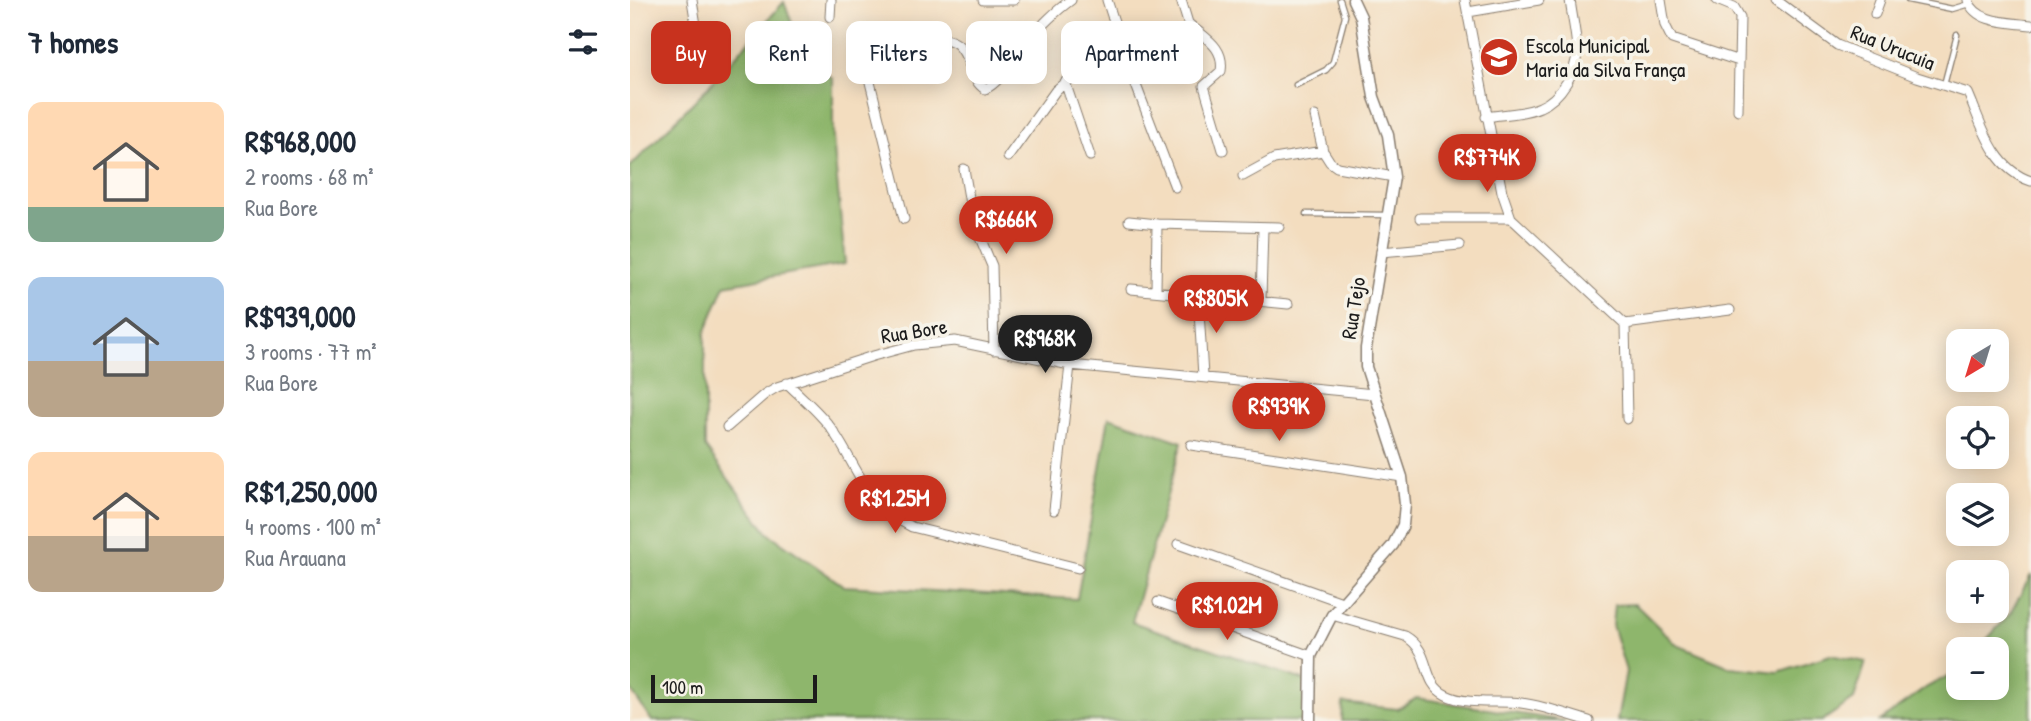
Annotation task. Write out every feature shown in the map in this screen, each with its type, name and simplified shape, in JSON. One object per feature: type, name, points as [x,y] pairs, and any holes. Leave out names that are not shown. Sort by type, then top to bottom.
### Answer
[{"type":"street","points":[[692,0],[695,21]]},
{"type":"street","points":[[830,17],[831,0]]},
{"type":"street","points":[[983,0],[1014,0]]},
{"type":"street","points":[[904,219],[863,54],[867,39],[878,33],[948,38],[964,51],[980,85],[985,89],[991,86],[1022,47],[1071,0]]},
{"type":"street","points":[[1107,0],[1114,21]]},
{"type":"street","points":[[1181,0],[1188,23],[1205,34],[1219,53],[1222,67],[1206,82],[1204,89],[1223,150]]},
{"type":"street","name":"Rua Tejo","points":[[1310,721],[1311,656],[1342,601],[1393,545],[1403,525],[1405,504],[1402,477],[1366,368],[1366,348],[1394,177],[1388,135],[1374,97],[1361,17],[1353,0]]},
{"type":"street","points":[[1465,0],[1486,117],[1502,192],[1511,218],[1625,324],[1627,419]]},
{"type":"street","points":[[1468,12],[1539,0]]},
{"type":"street","points":[[1486,117],[1539,108],[1553,100],[1564,86],[1577,51],[1570,0]]},
{"type":"street","points":[[1661,0],[1665,25],[1672,40],[1739,61]]},
{"type":"street","points":[[1717,0],[1739,12],[1738,110]]},
{"type":"street","name":"Rua Urucuia","points":[[1776,0],[1837,45],[1872,61],[1968,93],[1994,152],[2007,168],[2031,181]]},
{"type":"street","points":[[1875,14],[1880,0]]},
{"type":"street","points":[[1968,2],[1974,12],[1985,18],[2031,25]]},
{"type":"street","points":[[1008,157],[1063,84]]},
{"type":"street","points":[[1066,84],[1090,156]]},
{"type":"street","points":[[1136,84],[1175,187]]},
{"type":"street","points":[[1315,116],[1323,151],[1330,162],[1337,167],[1394,177]]},
{"type":"street","points":[[1243,176],[1274,159],[1323,151]]},
{"type":"street","points":[[964,169],[973,221],[992,266],[994,351]]},
{"type":"street","points":[[1420,218],[1511,218]]},
{"type":"street","points":[[1129,221],[1279,227]]},
{"type":"street","points":[[1156,290],[1157,224]]},
{"type":"street","points":[[1261,300],[1263,228]]},
{"type":"street","points":[[1381,252],[1460,245]]},
{"type":"street","points":[[1131,289],[1289,304]]},
{"type":"street","points":[[1198,295],[1203,376]]},
{"type":"street","points":[[1625,324],[1730,310]]},
{"type":"street","name":"Rua Bore","points":[[727,427],[765,394],[786,383],[914,345],[955,341],[1070,365],[1374,394]]},
{"type":"street","points":[[1054,510],[1070,365]]},
{"type":"street","points":[[786,383],[832,429],[865,487],[877,504],[895,519],[912,527],[1078,568]]},
{"type":"street","points":[[1191,445],[1402,477]]},
{"type":"street","points":[[1178,544],[1342,601]]},
{"type":"street","points":[[1158,602],[1311,656]]},
{"type":"street","points":[[1332,615],[1405,636],[1415,642],[1421,650],[1429,677],[1446,695],[1460,700],[1542,707],[1589,721]]},
{"type":"lane","points":[[1296,85],[1326,70],[1333,62],[1345,16],[1340,0]]},
{"type":"lane","points":[[1909,0],[1952,9],[1968,2]]},
{"type":"lane","points":[[1943,86],[1957,35]]},
{"type":"lane","points":[[1306,215],[1387,215]]},
{"type":"green space","points":[[784,2],[791,21],[767,21]]},
{"type":"green space","points":[[745,46],[745,84],[832,84],[833,78],[833,138],[845,264],[725,285],[705,333],[705,447],[768,533],[844,586],[1077,599],[1109,417],[1182,442],[1132,622],[1306,681],[1305,721],[652,721],[630,689],[630,167],[711,84],[731,84],[731,61]]},
{"type":"green space","points":[[2031,575],[2031,721],[1880,721],[1927,687],[1946,677],[1946,700],[2009,700],[2009,637],[1989,637],[2002,623],[2009,623],[2010,614]]},
{"type":"green space","points":[[1635,604],[1677,645],[1730,667],[1778,672],[1830,655],[1866,662],[1854,699],[1822,721],[1617,721],[1626,671],[1612,625],[1614,605]]},
{"type":"green space","points":[[1417,698],[1565,721],[1342,721],[1343,703],[1397,709]]},
{"type":"place","name":"Escola Municipal Maria da Silva França","points":[[1499,57]]}]
